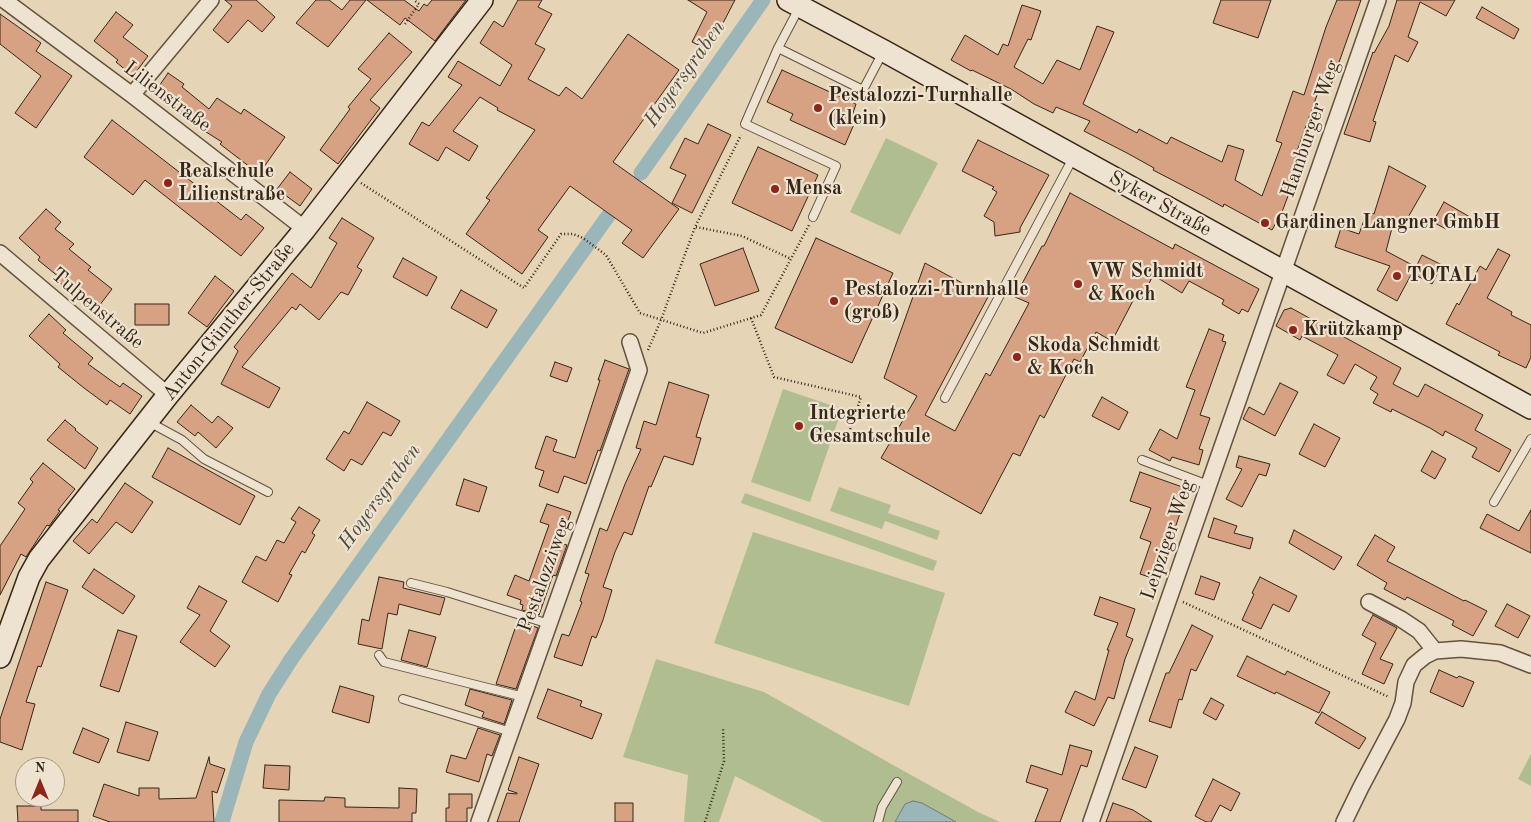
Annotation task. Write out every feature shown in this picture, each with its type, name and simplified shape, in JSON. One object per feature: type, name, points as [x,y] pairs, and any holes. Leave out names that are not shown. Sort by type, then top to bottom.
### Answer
[{"type":"main road","name":"Anton-Günther-Straße","points":[[0,657],[29,577],[39,559],[147,421],[305,229],[482,0]]},
{"type":"main road","name":"Syker Straße","points":[[794,3],[1531,408]]},
{"type":"street","name":"Lilienstraße","points":[[4,0],[132,95],[305,229]]},
{"type":"street","points":[[132,95],[211,0]]},
{"type":"street","name":"Hamburger Weg","points":[[1282,271],[1378,0]]},
{"type":"street","name":"Tulpenstraße","points":[[0,253],[168,395]]},
{"type":"street","name":"Leipziger Weg","points":[[1090,822],[1282,271]]},
{"type":"street","points":[[630,342],[639,370]]},
{"type":"street","name":"Pestalozziweg","points":[[480,822],[639,370]]},
{"type":"street","points":[[1369,602],[1419,631],[1435,651]]},
{"type":"street","points":[[1344,822],[1397,719],[1403,703],[1406,682],[1414,665],[1435,651],[1462,649],[1500,653],[1531,665]]},
{"type":"lane","points":[[794,3],[778,48],[745,124],[836,166],[813,217]]},
{"type":"lane","points":[[778,48],[863,90],[884,51]]},
{"type":"lane","points":[[946,398],[1074,156]]},
{"type":"lane","points":[[147,421],[182,440],[204,459],[268,492]]},
{"type":"lane","points":[[1494,502],[1531,440]]},
{"type":"lane","points":[[1142,460],[1208,485]]},
{"type":"lane","points":[[411,583],[447,592],[549,624]]},
{"type":"lane","points":[[379,655],[384,662],[524,697]]},
{"type":"lane","points":[[403,699],[511,732]]},
{"type":"lane","points":[[878,822],[882,807],[897,782]]},
{"type":"path","points":[[405,24],[419,4],[414,0]]},
{"type":"path","points":[[639,370],[661,320],[695,227],[745,124]]},
{"type":"path","points":[[347,174],[524,288],[560,234],[573,234],[583,238],[606,255],[640,313],[703,333],[761,315],[813,217]]},
{"type":"path","points":[[695,227],[742,236],[791,258]]},
{"type":"path","points":[[751,318],[774,377],[861,398],[848,439]]},
{"type":"path","points":[[1170,596],[1403,703]]},
{"type":"path","points":[[705,822],[724,761],[723,727]]},
{"type":"green space","points":[[886,138],[938,163],[900,235],[850,212]]},
{"type":"green space","points":[[783,389],[842,409],[810,502],[751,482]]},
{"type":"green space","points":[[839,487],[891,505],[888,513],[940,531],[937,540],[885,521],[882,529],[830,511]]},
{"type":"green space","points":[[745,493],[937,561],[933,571],[741,503]]},
{"type":"green space","points":[[753,532],[945,593],[909,706],[714,643]]},
{"type":"green space","points":[[656,659],[764,692],[978,812],[1000,822],[824,822],[735,776],[719,822],[684,822],[688,775],[623,757]]},
{"type":"green space","points":[[1531,754],[1531,786],[1518,779]]},
{"type":"water","points":[[913,801],[922,803],[956,822],[895,822],[905,804]]},
{"type":"building","points":[[225,0],[256,0],[275,17],[262,32],[248,20],[228,43],[213,30],[232,6]]},
{"type":"building","points":[[316,0],[329,0],[342,10],[350,0],[366,0],[328,47],[296,23]]},
{"type":"building","points":[[367,0],[404,0],[419,11],[424,4],[427,6],[432,0],[466,0],[435,41],[405,18],[400,25]]},
{"type":"building","points":[[518,0],[542,0],[538,7],[552,14],[535,44],[545,49],[528,79],[559,96],[566,87],[582,99],[628,34],[679,70],[613,162],[679,209],[643,258],[622,243],[632,230],[570,186],[538,230],[548,237],[522,274],[466,234],[490,200],[486,198],[535,130],[497,110],[498,108],[480,97],[453,131],[478,146],[469,161],[446,147],[438,161],[409,144],[422,122],[429,126],[462,85],[448,77],[458,61],[500,86],[512,65],[480,43],[494,21],[503,27]]},
{"type":"building","points":[[688,0],[735,0],[709,50],[692,42],[707,12]]},
{"type":"building","points":[[1221,0],[1271,0],[1258,38],[1213,23]]},
{"type":"building","points":[[1337,0],[1361,0],[1331,85],[1322,81],[1296,154],[1303,156],[1282,212],[1272,230],[1224,204],[1223,207],[1084,131],[1090,121],[1056,107],[1053,113],[1034,104],[1011,89],[951,60],[965,35],[998,55],[1003,44],[1008,46],[1022,5],[1041,11],[1031,40],[1028,39],[1014,67],[1043,84],[1057,60],[1080,70],[1097,26],[1114,32],[1083,104],[1137,133],[1139,129],[1167,144],[1171,137],[1222,162],[1228,145],[1244,150],[1235,180],[1262,196],[1282,143],[1276,141],[1293,91],[1304,95],[1326,27]]},
{"type":"building","points":[[1397,0],[1455,0],[1446,16],[1420,2],[1408,37],[1418,42],[1408,62],[1395,55],[1373,121],[1376,122],[1370,142],[1344,134],[1373,52],[1389,26]]},
{"type":"building","points":[[1482,7],[1519,29],[1514,39],[1476,18]]},
{"type":"building","points":[[116,12],[133,25],[123,37],[148,56],[133,76],[116,62],[118,60],[94,41]]},
{"type":"building","points":[[0,14],[41,43],[36,51],[72,76],[36,128],[15,113],[41,76],[0,44]]},
{"type":"building","points":[[389,33],[412,52],[370,100],[380,108],[338,164],[320,150],[350,109],[348,107],[371,79],[358,69]]},
{"type":"building","name":"Pestalozzi-Turnhalle (klein)","points":[[782,70],[856,104],[853,113],[858,115],[845,145],[790,120],[793,114],[767,102]]},
{"type":"building","points":[[168,73],[184,84],[182,87],[209,109],[217,98],[241,114],[244,109],[285,137],[259,174],[220,144],[222,142],[195,125],[169,104],[153,95]]},
{"type":"building","points":[[112,120],[241,220],[246,214],[264,228],[241,256],[145,180],[133,195],[84,157]]},
{"type":"building","points":[[708,124],[731,135],[692,213],[672,203],[686,175],[670,168],[685,138],[698,144]]},
{"type":"building","points":[[978,140],[1049,175],[1020,228],[1020,232],[995,236],[994,222],[984,216],[997,192],[992,189],[994,187],[962,171]]},
{"type":"building","name":"Mensa","points":[[758,147],[818,175],[792,231],[732,203]]},
{"type":"building","points":[[1389,166],[1426,186],[1407,219],[1392,228],[1386,251],[1416,267],[1422,255],[1442,265],[1432,284],[1412,273],[1397,301],[1377,290],[1390,266],[1335,247],[1341,228],[1359,234],[1367,212],[1374,214]]},
{"type":"building","points":[[290,172],[312,189],[300,206],[277,189]]},
{"type":"building","points":[[1070,193],[1173,249],[1175,244],[1259,289],[1248,312],[1242,309],[1239,314],[1222,304],[1224,300],[1189,281],[1182,293],[1153,275],[1143,297],[1137,293],[1112,341],[1096,332],[1080,362],[1074,359],[1044,418],[1040,415],[1020,456],[1013,453],[981,514],[881,458],[917,396],[884,378],[925,263],[988,297],[925,415],[955,431],[986,373],[990,376],[1029,303],[1015,297],[1042,246],[1044,246]]},
{"type":"building","points":[[1444,202],[1470,217],[1464,229],[1450,221],[1446,229],[1433,222]]},
{"type":"building","points":[[46,209],[61,222],[55,229],[74,244],[69,249],[91,267],[88,270],[112,289],[96,310],[56,280],[59,277],[38,260],[40,257],[19,238]]},
{"type":"building","points":[[342,218],[374,238],[357,267],[362,270],[348,295],[341,292],[319,320],[300,304],[296,310],[292,307],[242,367],[280,388],[269,408],[221,384],[238,351],[234,347],[292,273],[311,288],[337,243],[329,238]]},
{"type":"building","name":"Pestalozzi-Turnhalle (groß)","points":[[816,238],[893,273],[852,363],[775,328]]},
{"type":"building","points":[[743,248],[759,291],[715,306],[700,264]]},
{"type":"building","points":[[1498,249],[1510,255],[1487,298],[1512,312],[1511,315],[1531,325],[1531,357],[1526,368],[1498,355],[1500,352],[1446,324],[1457,303],[1459,305],[1480,266],[1486,270]]},
{"type":"building","points":[[403,258],[437,277],[427,296],[393,277]]},
{"type":"building","points":[[215,276],[234,291],[207,327],[188,313]]},
{"type":"building","points":[[461,290],[497,310],[487,328],[451,308]]},
{"type":"building","points":[[135,304],[169,304],[169,325],[135,325]]},
{"type":"building","points":[[1291,308],[1401,368],[1393,384],[1418,397],[1425,384],[1483,415],[1475,430],[1511,450],[1499,472],[1472,457],[1477,448],[1445,431],[1443,436],[1392,409],[1391,412],[1373,403],[1378,394],[1370,389],[1377,377],[1355,364],[1344,384],[1327,375],[1338,355],[1302,336],[1300,340],[1276,326],[1284,310]]},
{"type":"building","points":[[49,314],[66,330],[63,333],[93,358],[88,364],[120,387],[123,383],[142,396],[130,414],[110,400],[107,405],[84,388],[58,367],[60,364],[29,336]]},
{"type":"building","points":[[1209,329],[1224,335],[1222,341],[1226,342],[1200,415],[1210,418],[1199,449],[1203,450],[1199,465],[1172,457],[1170,461],[1149,450],[1160,429],[1177,439],[1195,390],[1186,387]]},
{"type":"building","points":[[605,360],[629,369],[600,451],[598,450],[586,484],[564,476],[558,493],[539,486],[544,471],[535,468],[546,436],[557,440],[553,451],[575,458]]},
{"type":"building","points":[[555,362],[572,368],[567,382],[550,376]]},
{"type":"building","points":[[669,382],[709,395],[696,437],[701,438],[693,465],[664,456],[651,487],[649,486],[632,535],[624,532],[615,552],[603,587],[612,590],[596,638],[592,636],[582,666],[554,657],[562,634],[569,636],[582,602],[580,601],[589,574],[585,573],[600,528],[607,531],[641,449],[636,448],[644,421],[656,425]]},
{"type":"building","points":[[1280,383],[1298,392],[1275,436],[1243,419],[1249,407],[1264,415]]},
{"type":"building","points":[[1102,397],[1128,412],[1119,430],[1092,416]]},
{"type":"building","points":[[367,402],[400,421],[391,436],[383,432],[362,465],[351,459],[344,471],[326,459],[344,431],[349,434]]},
{"type":"building","points":[[191,405],[212,423],[218,416],[233,428],[216,448],[198,432],[195,436],[177,422]]},
{"type":"building","points":[[65,420],[98,448],[85,469],[47,440]]},
{"type":"building","points":[[1314,424],[1340,438],[1325,467],[1299,454]]},
{"type":"building","points":[[168,448],[255,496],[240,525],[152,477]]},
{"type":"building","points":[[1432,451],[1446,459],[1435,479],[1421,471]]},
{"type":"building","points":[[1239,456],[1270,464],[1266,476],[1259,474],[1242,507],[1226,499],[1242,469],[1236,467]]},
{"type":"building","points":[[43,463],[75,489],[58,510],[60,511],[49,526],[47,525],[26,557],[21,554],[0,595],[0,546],[25,509],[18,503],[33,482],[30,479]]},
{"type":"building","points":[[1140,472],[1188,489],[1158,580],[1140,574],[1151,542],[1140,538],[1151,508],[1130,501]]},
{"type":"building","points":[[464,479],[487,487],[479,512],[456,505]]},
{"type":"building","points":[[125,483],[153,502],[132,533],[116,522],[89,554],[73,541],[92,519],[97,523]]},
{"type":"building","points":[[547,504],[571,512],[560,543],[567,545],[556,576],[553,575],[539,615],[522,610],[521,600],[507,595],[515,575],[529,581],[549,525],[540,522]]},
{"type":"building","points":[[299,507],[320,520],[312,533],[315,535],[305,553],[302,551],[289,574],[292,575],[278,602],[242,582],[256,556],[266,561],[277,540],[284,543],[296,522],[291,519]]},
{"type":"building","points":[[1531,510],[1531,553],[1480,528],[1487,514],[1519,531]]},
{"type":"building","points":[[1214,518],[1237,526],[1234,533],[1253,538],[1250,549],[1208,537]]},
{"type":"building","points":[[1294,530],[1342,557],[1334,570],[1289,543]]},
{"type":"building","points":[[1375,535],[1395,547],[1387,561],[1487,611],[1473,636],[1452,625],[1454,621],[1407,597],[1405,600],[1384,589],[1387,583],[1357,565]]},
{"type":"building","points":[[94,569],[135,596],[123,614],[82,587]]},
{"type":"building","points":[[1201,576],[1220,583],[1214,600],[1195,594]]},
{"type":"building","points":[[379,577],[404,582],[403,588],[445,598],[440,615],[399,604],[397,615],[388,613],[382,649],[358,644],[362,619],[369,621]]},
{"type":"building","points":[[1260,577],[1297,596],[1289,612],[1273,604],[1261,629],[1242,620]]},
{"type":"building","points":[[46,582],[68,590],[41,667],[38,666],[26,702],[35,704],[22,750],[0,742],[0,719]]},
{"type":"building","points":[[199,586],[227,601],[210,631],[230,646],[215,667],[180,642],[200,615],[187,608]]},
{"type":"building","points":[[1100,597],[1135,609],[1126,636],[1133,639],[1125,659],[1114,699],[1108,697],[1094,726],[1065,712],[1075,691],[1095,700],[1109,650],[1107,650],[1118,623],[1094,615]]},
{"type":"building","points":[[1507,604],[1530,616],[1518,638],[1495,626]]},
{"type":"building","points":[[1373,615],[1397,628],[1380,659],[1393,664],[1384,684],[1362,674],[1376,643],[1362,635]]},
{"type":"building","points":[[518,620],[538,628],[516,689],[496,684]]},
{"type":"building","points":[[1192,625],[1213,636],[1196,671],[1191,669],[1182,700],[1179,699],[1171,728],[1149,721],[1166,673],[1169,673]]},
{"type":"building","points":[[118,630],[137,636],[119,692],[100,686]]},
{"type":"building","points":[[409,630],[436,637],[427,667],[401,660]]},
{"type":"building","points":[[1247,656],[1285,675],[1287,671],[1330,692],[1319,713],[1237,676]]},
{"type":"building","points":[[1439,670],[1457,678],[1459,676],[1474,682],[1463,707],[1430,692]]},
{"type":"building","points":[[340,686],[374,696],[369,723],[332,712]]},
{"type":"building","points":[[470,689],[512,700],[504,724],[482,717],[484,712],[465,705]]},
{"type":"building","points":[[548,689],[582,701],[580,706],[602,714],[592,739],[537,718]]},
{"type":"building","points":[[1211,698],[1224,705],[1216,720],[1203,713]]},
{"type":"building","points":[[1322,712],[1366,738],[1359,749],[1315,723]]},
{"type":"building","points":[[126,722],[158,732],[149,761],[117,752]]},
{"type":"building","points":[[83,728],[109,739],[99,763],[73,753]]},
{"type":"building","points":[[478,728],[500,735],[492,756],[487,754],[479,782],[446,772],[451,755],[466,759]]},
{"type":"building","points":[[1070,745],[1092,751],[1087,767],[1081,765],[1060,822],[1035,822],[1048,789],[1026,782],[1031,765],[1062,775]]},
{"type":"building","points":[[1135,747],[1158,756],[1146,788],[1122,779]]},
{"type":"building","points":[[209,757],[210,764],[225,769],[217,793],[212,791],[214,822],[110,822],[93,816],[104,784],[139,796],[139,788],[159,788],[159,799],[196,798]]},
{"type":"building","points":[[519,757],[539,764],[519,822],[497,822],[507,793],[517,794],[508,790]]},
{"type":"building","points":[[265,765],[290,766],[289,790],[263,788]]},
{"type":"building","points":[[1213,779],[1240,793],[1231,811],[1220,805],[1211,822],[1206,822],[1195,816]]},
{"type":"building","points":[[399,788],[417,789],[416,813],[412,813],[412,822],[279,822],[279,800],[324,801],[325,797],[345,798],[345,807],[399,808]]},
{"type":"building","points":[[449,794],[472,794],[472,808],[467,808],[467,822],[446,822]]},
{"type":"building","points":[[615,803],[633,803],[633,822],[615,822]]},
{"type":"building","points":[[1113,803],[1133,810],[1152,822],[1106,822]]},
{"type":"building","points":[[17,807],[41,807],[41,810],[78,810],[78,822],[18,822]]},
{"type":"waterway","name":"Hoyersgraben","points":[[641,173],[763,0]]},
{"type":"waterway","name":"Hoyersgraben","points":[[222,822],[246,742],[269,694],[292,658],[608,216]]},
{"type":"place","name":"Pestalozzi-Turnhalle (klein)","points":[[818,108]]},
{"type":"place","name":"Realschule Lilienstraße","points":[[168,183]]},
{"type":"place","name":"Mensa","points":[[775,189]]},
{"type":"place","name":"Gardinen Langner GmbH","points":[[1265,223]]},
{"type":"place","name":"TOTAL","points":[[1397,276]]},
{"type":"place","name":"VW Schmidt & Koch","points":[[1078,284]]},
{"type":"place","name":"Pestalozzi-Turnhalle (groß)","points":[[834,301]]},
{"type":"place","name":"Krützkamp","points":[[1293,330]]},
{"type":"place","name":"Skoda Schmidt & Koch","points":[[1017,357]]},
{"type":"place","name":"Integrierte Gesamtschule","points":[[799,426]]}]
